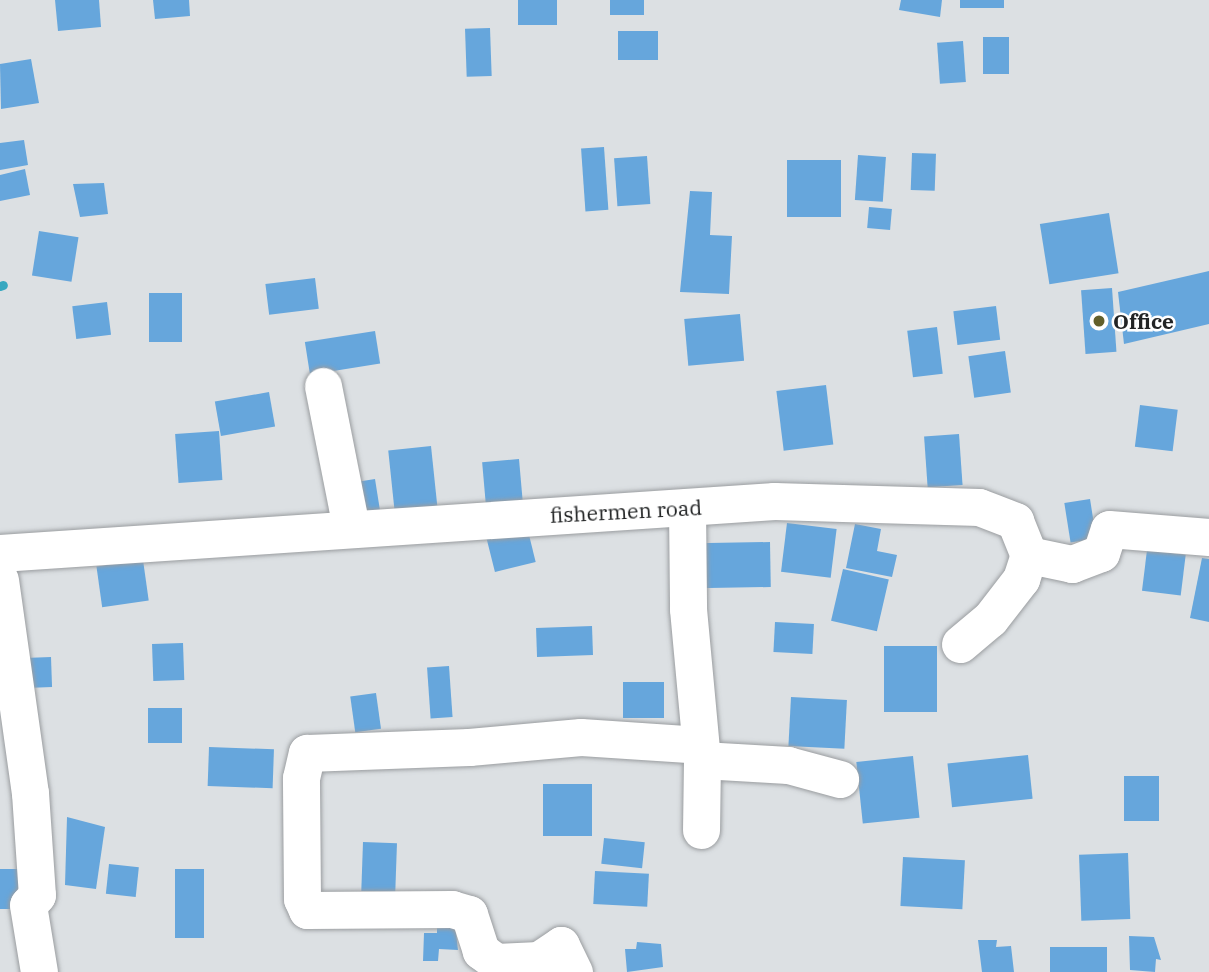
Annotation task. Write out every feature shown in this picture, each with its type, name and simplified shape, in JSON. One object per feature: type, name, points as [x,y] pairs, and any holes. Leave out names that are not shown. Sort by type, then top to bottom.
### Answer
[{"type":"street","points":[[323,386],[351,528]]},
{"type":"street","name":"fishermen road","points":[[0,553],[774,502],[979,507],[1015,521],[1029,555]]},
{"type":"street","points":[[687,507],[688,609],[701,753],[701,830]]},
{"type":"street","points":[[960,644],[990,620],[1021,579],[1029,555],[1072,564],[1101,552],[1109,529],[1209,537]]},
{"type":"street","points":[[0,580],[30,793],[37,895],[28,905],[39,972]]},
{"type":"street","points":[[574,972],[561,945],[539,960],[496,962],[481,951],[470,914],[461,911],[307,910],[303,898],[301,778],[307,753],[469,747],[580,737],[788,765],[840,779]]},
{"type":"building","points":[[55,0],[99,0],[101,27],[58,31]]},
{"type":"building","points":[[153,0],[189,0],[190,16],[155,19]]},
{"type":"building","points":[[518,0],[557,0],[557,25],[518,25]]},
{"type":"building","points":[[610,0],[644,0],[644,15],[610,15]]},
{"type":"building","points":[[901,0],[942,0],[940,17],[899,10]]},
{"type":"building","points":[[960,0],[1004,0],[1004,8],[960,8]]},
{"type":"building","points":[[490,28],[492,76],[467,77],[465,29]]},
{"type":"building","points":[[618,31],[658,31],[658,60],[618,60]]},
{"type":"building","points":[[983,37],[1009,37],[1009,74],[983,74]]},
{"type":"building","points":[[963,41],[966,82],[940,84],[937,43]]},
{"type":"building","points":[[31,59],[39,103],[1,109],[0,64]]},
{"type":"building","points":[[24,140],[28,165],[0,170],[0,143]]},
{"type":"building","points":[[604,147],[608,210],[585,211],[581,149]]},
{"type":"building","points":[[912,153],[936,154],[935,191],[911,190]]},
{"type":"building","points":[[858,155],[886,157],[883,202],[855,200]]},
{"type":"building","points":[[647,156],[650,204],[617,206],[614,158]]},
{"type":"building","points":[[787,160],[841,160],[841,217],[787,217]]},
{"type":"building","points":[[25,169],[30,195],[0,201],[0,175]]},
{"type":"building","points":[[104,183],[108,214],[80,217],[73,184]]},
{"type":"building","points":[[690,191],[712,192],[710,235],[732,236],[729,294],[680,292]]},
{"type":"building","points":[[869,207],[892,209],[890,230],[867,228]]},
{"type":"building","points":[[1109,213],[1119,273],[1049,284],[1040,224]]},
{"type":"building","points":[[39,231],[79,237],[71,282],[32,275]]},
{"type":"building","points":[[1209,271],[1209,324],[1124,344],[1118,292]]},
{"type":"building","points":[[315,278],[319,309],[269,315],[265,284]]},
{"type":"building","name":"Office","points":[[1112,288],[1116,352],[1086,354],[1081,290]]},
{"type":"building","points":[[149,293],[182,293],[182,342],[149,342]]},
{"type":"building","points":[[107,302],[111,335],[76,339],[72,306]]},
{"type":"building","points":[[996,306],[1000,340],[957,345],[953,311]]},
{"type":"building","points":[[740,314],[744,361],[688,366],[684,319]]},
{"type":"building","points":[[937,327],[943,374],[913,377],[907,331]]},
{"type":"building","points":[[375,331],[380,364],[310,375],[305,342]]},
{"type":"building","points":[[1005,351],[1011,393],[974,398],[968,356]]},
{"type":"building","points":[[826,385],[833,445],[784,451],[776,391]]},
{"type":"building","points":[[269,392],[275,426],[221,436],[215,402]]},
{"type":"building","points":[[1140,405],[1178,410],[1173,451],[1135,447]]},
{"type":"building","points":[[219,431],[222,480],[179,483],[175,434]]},
{"type":"building","points":[[959,434],[963,485],[928,487],[924,436]]},
{"type":"building","points":[[431,446],[437,506],[395,510],[388,450]]},
{"type":"building","points":[[519,459],[523,502],[486,505],[482,462]]},
{"type":"building","points":[[375,479],[381,519],[352,523],[345,484]]},
{"type":"building","points":[[1090,499],[1096,539],[1071,543],[1064,503]]},
{"type":"building","points":[[787,523],[837,529],[831,578],[781,572]]},
{"type":"building","points":[[855,524],[881,529],[877,551],[897,555],[892,577],[846,568]]},
{"type":"building","points":[[527,527],[536,562],[495,572],[486,537]]},
{"type":"building","points":[[770,542],[771,587],[695,588],[694,543]]},
{"type":"building","points":[[1147,550],[1186,555],[1181,595],[1142,591]]},
{"type":"building","points":[[1202,558],[1209,559],[1209,622],[1190,618]]},
{"type":"building","points":[[143,560],[149,601],[102,607],[96,567]]},
{"type":"building","points":[[843,569],[889,580],[877,631],[831,621]]},
{"type":"building","points":[[775,622],[814,624],[812,654],[773,652]]},
{"type":"building","points":[[592,626],[593,655],[537,657],[536,628]]},
{"type":"building","points":[[183,643],[184,680],[153,681],[152,644]]},
{"type":"building","points":[[884,646],[937,646],[937,712],[884,712]]},
{"type":"building","points":[[51,657],[52,687],[26,688],[25,658]]},
{"type":"building","points":[[449,666],[453,717],[431,718],[427,668]]},
{"type":"building","points":[[623,682],[664,682],[664,718],[623,718]]},
{"type":"building","points":[[376,693],[381,729],[355,732],[350,697]]},
{"type":"building","points":[[791,697],[847,700],[844,749],[788,746]]},
{"type":"building","points":[[148,708],[182,708],[182,743],[148,743]]},
{"type":"building","points":[[209,747],[274,749],[273,788],[208,786]]},
{"type":"building","points":[[1028,755],[1033,799],[952,807],[947,763]]},
{"type":"building","points":[[913,756],[919,818],[863,824],[856,762]]},
{"type":"building","points":[[1124,776],[1159,776],[1159,821],[1124,821]]},
{"type":"building","points":[[543,784],[592,784],[592,836],[543,836]]},
{"type":"building","points":[[67,817],[105,827],[96,889],[65,885]]},
{"type":"building","points":[[604,838],[645,842],[642,868],[601,864]]},
{"type":"building","points":[[363,842],[397,843],[395,892],[361,891]]},
{"type":"building","points":[[1128,853],[1130,919],[1081,921],[1079,855]]},
{"type":"building","points":[[903,857],[965,860],[962,909],[900,906]]},
{"type":"building","points":[[109,864],[139,867],[136,897],[106,894]]},
{"type":"building","points":[[0,869],[22,869],[22,909],[0,909]]},
{"type":"building","points":[[175,869],[204,869],[204,938],[175,938]]},
{"type":"building","points":[[595,871],[649,874],[647,907],[593,904]]},
{"type":"building","points":[[437,923],[455,923],[458,950],[439,949],[438,961],[423,961],[424,933],[437,933]]},
{"type":"building","points":[[1129,936],[1154,937],[1161,960],[1156,959],[1155,972],[1130,970]]},
{"type":"building","points":[[978,940],[997,940],[996,947],[1011,946],[1014,972],[982,972]]},
{"type":"building","points":[[637,942],[661,944],[663,967],[627,972],[625,949],[636,949]]},
{"type":"building","points":[[1050,947],[1107,947],[1107,972],[1050,972]]},
{"type":"place","name":"Office","points":[[1099,321]]}]
